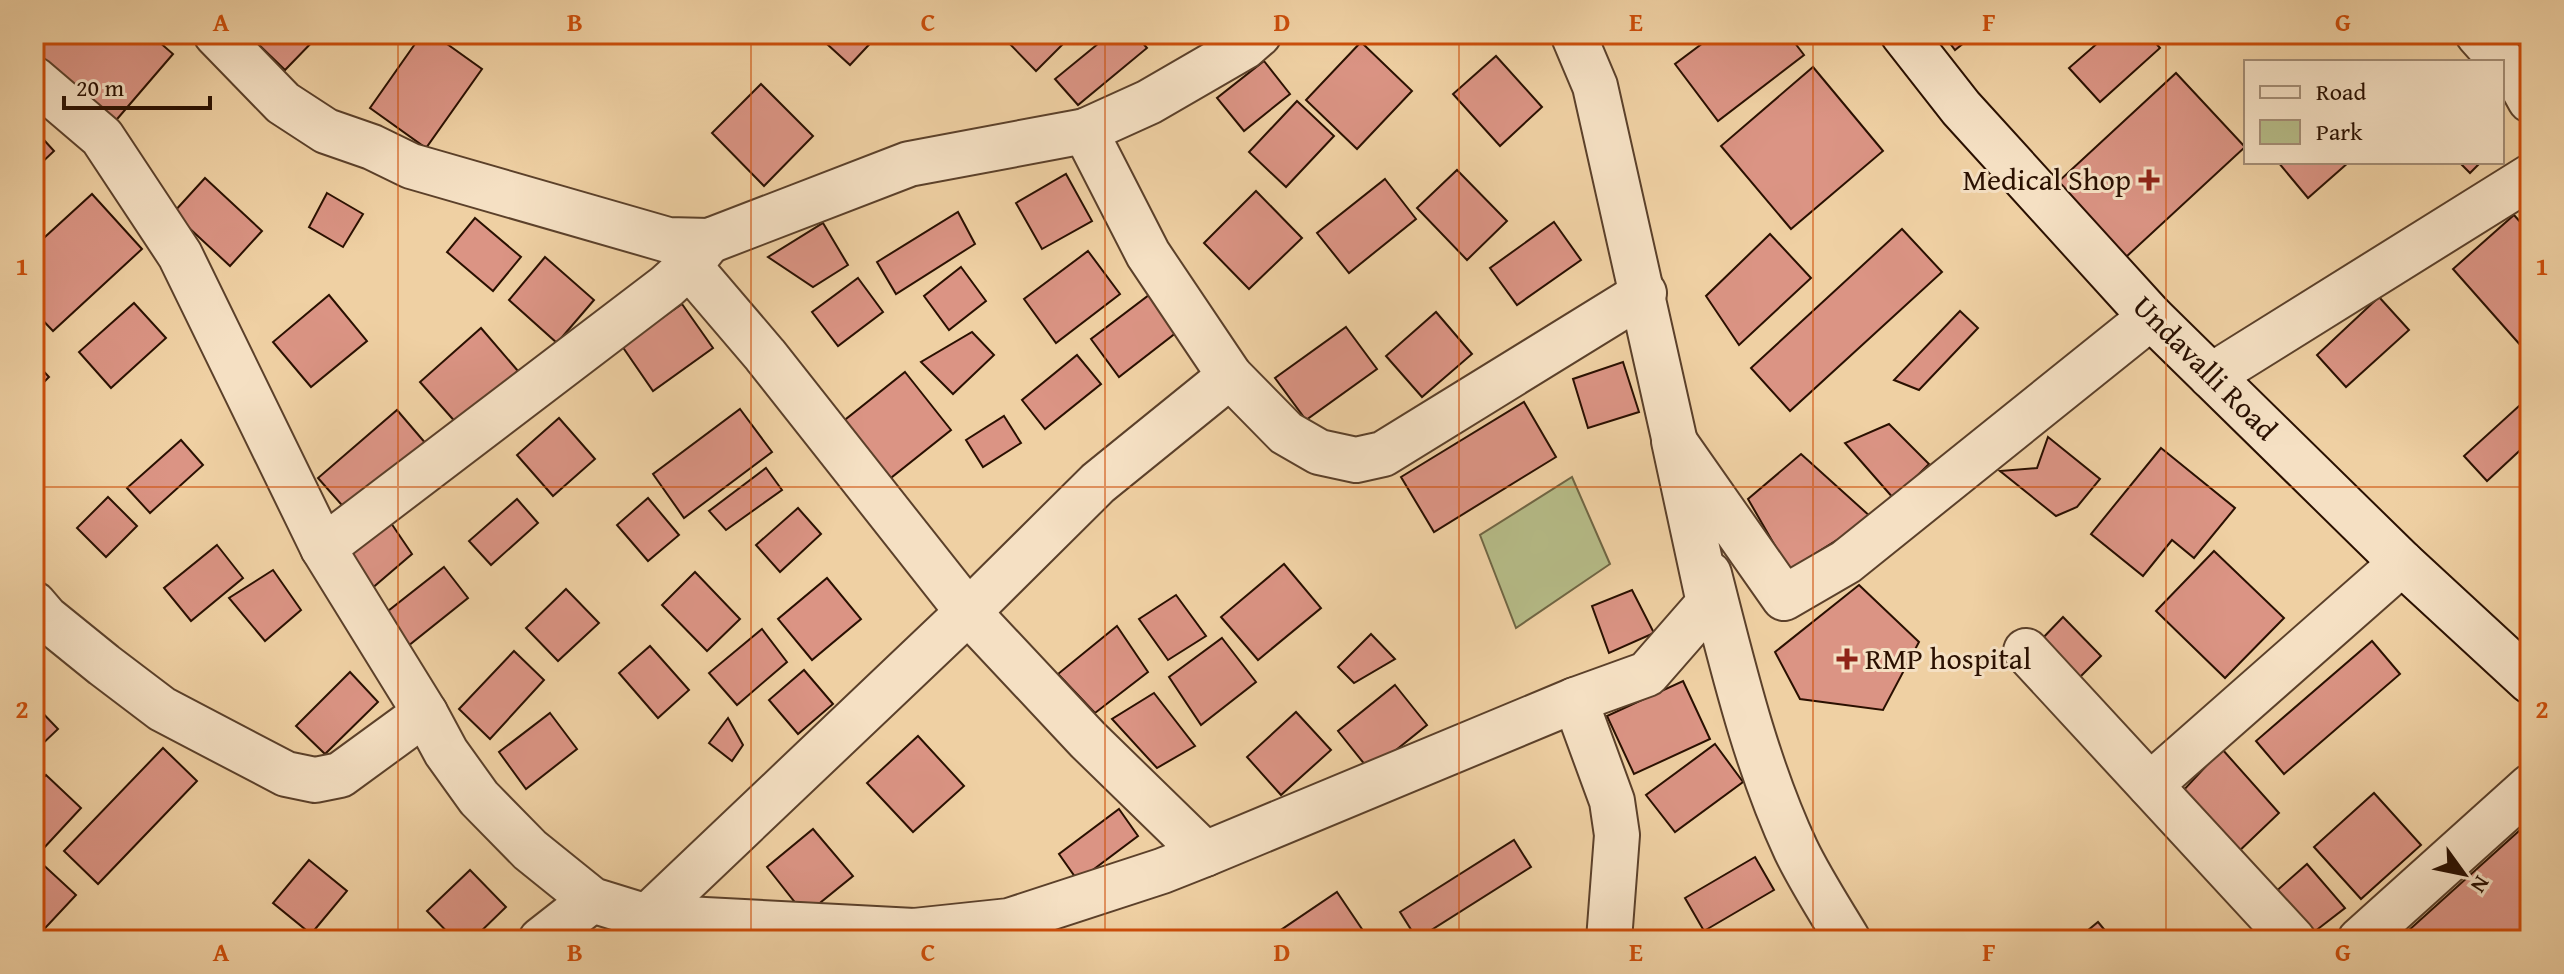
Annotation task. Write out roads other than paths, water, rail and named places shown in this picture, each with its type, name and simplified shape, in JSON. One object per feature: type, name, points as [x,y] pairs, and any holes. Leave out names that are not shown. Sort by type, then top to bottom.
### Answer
[{"type":"street","points":[[216,34],[283,103],[326,131],[372,147],[411,166],[668,240],[699,253],[765,355],[968,612],[1088,740],[1205,854]]},
{"type":"street","points":[[323,548],[667,286],[699,253],[909,164],[1085,131],[1149,102],[1244,47],[1259,34]]},
{"type":"street","points":[[34,79],[102,137],[180,255],[323,548],[446,752],[479,798],[530,850],[592,900],[647,917],[914,931],[1009,921],[1162,871],[1575,700],[1647,674],[1709,603],[1644,293],[1595,86],[1573,34]]},
{"type":"street","name":"Undavalli Road","points":[[1903,34],[1961,108],[2151,317],[2402,563],[2523,662]]},
{"type":"street","points":[[2478,34],[2501,60]]},
{"type":"street","points":[[2504,63],[2519,80],[2530,100]]},
{"type":"street","points":[[1085,131],[1148,254],[1230,376],[1286,433],[1319,452],[1356,460],[1383,454],[1644,293]]},
{"type":"street","points":[[2211,376],[2530,177]]},
{"type":"street","points":[[1674,441],[1784,598],[1846,562],[2151,317]]},
{"type":"street","points":[[647,917],[968,612],[1098,483],[1230,376]]},
{"type":"street","points":[[1674,441],[1760,759],[1795,848],[1815,888],[1848,940]]},
{"type":"street","points":[[2150,785],[2402,563]]},
{"type":"street","points":[[34,604],[46,618],[162,709],[286,774],[315,780],[340,775],[425,713]]},
{"type":"street","points":[[2026,651],[2293,940]]},
{"type":"street","points":[[1575,700],[1612,801],[1617,835],[1609,940]]},
{"type":"street","points":[[2360,940],[2530,787]]},
{"type":"street","points":[[541,940],[592,900]]},
{"type":"place","name":"Medical Shop","points":[[2149,180]]},
{"type":"place","name":"RMP hospital","points":[[1847,659]]}]
